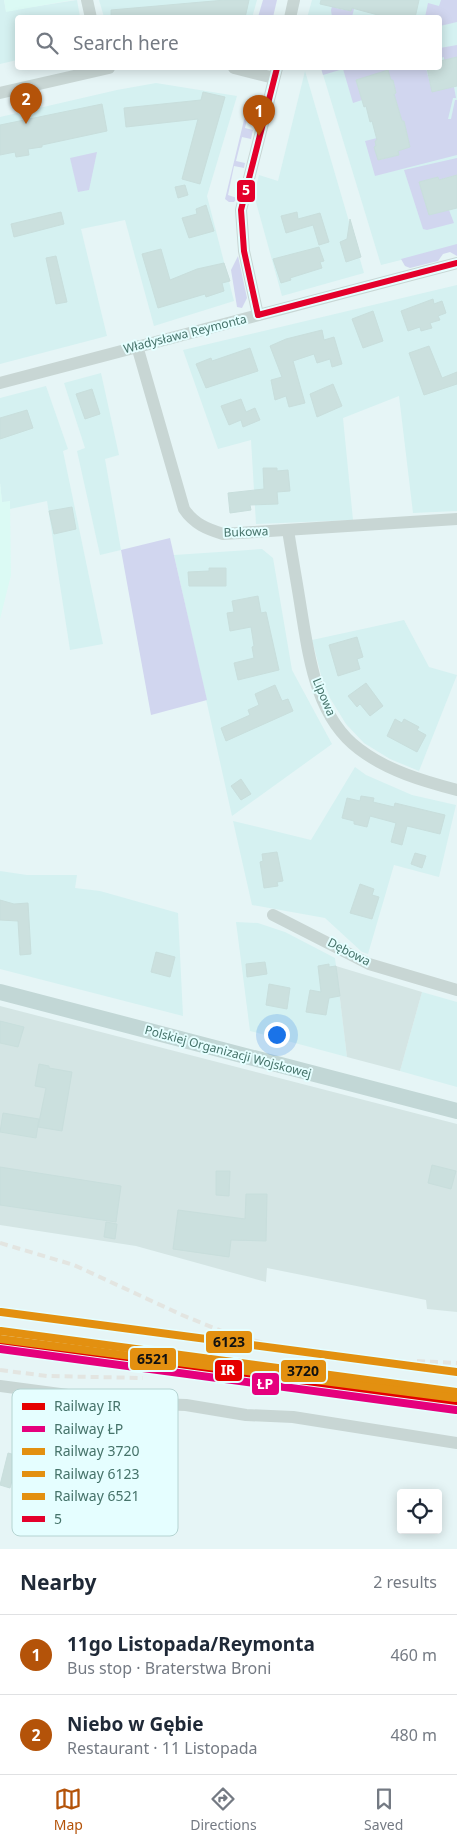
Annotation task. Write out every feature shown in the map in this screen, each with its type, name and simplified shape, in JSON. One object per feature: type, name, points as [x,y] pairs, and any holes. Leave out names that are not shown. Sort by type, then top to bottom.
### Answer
[{"type":"main road","name":"Polskiej Organizacji Wojskowej","points":[[0,992],[457,1111]]},
{"type":"street","points":[[87,0],[90,15]]},
{"type":"street","points":[[291,15],[294,0]]},
{"type":"street","points":[[0,93],[96,70]]},
{"type":"street","points":[[250,70],[275,73],[241,210],[244,251],[258,315]]},
{"type":"street","name":"Władysława Reymonta","points":[[0,383],[457,263]]},
{"type":"street","name":"Bukowa","points":[[137,346],[155,404],[178,494],[190,518],[208,530],[223,534],[457,519]]},
{"type":"street","name":"Lipowa","points":[[288,530],[307,647],[315,680],[328,711],[341,731],[359,749],[394,770],[457,790]]},
{"type":"street","name":"Dębowa","points":[[274,915],[369,964],[457,990]]},
{"type":"street","points":[[0,1386],[23,1389]]},
{"type":"street","points":[[178,1405],[246,1416],[293,1417],[457,1443]]},
{"type":"shaded area","points":[[0,0],[4,0],[6,11],[77,0],[80,15],[15,15],[15,60],[0,64]]},
{"type":"shaded area","points":[[4,0],[72,0],[6,12]]},
{"type":"shaded area","points":[[99,0],[257,0],[253,15],[103,15]]},
{"type":"shaded area","points":[[263,0],[277,0],[273,15],[259,15]]},
{"type":"shaded area","points":[[312,0],[457,0],[457,246],[381,265],[322,70],[442,70],[442,15],[308,15]]},
{"type":"shaded area","points":[[334,0],[336,8],[350,11],[352,8],[354,9],[352,15],[332,15]]},
{"type":"shaded area","points":[[441,0],[457,0],[457,22],[442,26],[442,15],[425,15],[428,3],[439,6]]},
{"type":"shaded area","points":[[457,45],[457,57],[444,60],[444,57],[442,58],[442,48]]},
{"type":"shaded area","points":[[322,70],[340,70],[323,75]]},
{"type":"shaded area","points":[[343,70],[427,70],[432,91],[454,87],[456,98],[453,98],[448,119],[451,119],[455,100],[457,100],[457,155],[375,176],[365,141],[377,138],[375,147],[379,160],[399,155],[398,151],[410,147],[404,121],[402,121],[394,94],[396,93],[393,80],[391,80],[388,71],[356,80],[362,100],[353,103]]},
{"type":"shaded area","points":[[305,71],[364,273],[282,296],[254,195],[259,175],[278,181]]},
{"type":"shaded area","points":[[156,83],[237,96],[207,196],[234,301],[154,326],[125,220],[81,229],[107,336],[0,364],[0,117]]},
{"type":"shaded area","points":[[249,99],[252,99],[245,128],[253,130],[251,139],[242,137],[236,161],[245,163],[244,168],[234,166],[228,195],[237,198],[234,202],[229,202],[225,199]]},
{"type":"shaded area","points":[[97,152],[89,190],[78,192],[70,158]]},
{"type":"shaded area","points":[[457,158],[457,175],[439,180],[438,177],[419,182],[429,215],[449,210],[454,223],[427,230],[423,229],[404,170]]},
{"type":"shaded area","points":[[457,244],[457,256],[450,252],[443,254],[438,261],[410,268],[405,266],[401,259]]},
{"type":"shaded area","points":[[238,256],[247,298],[242,308],[237,307],[231,270]]},
{"type":"shaded area","points":[[457,285],[457,511],[413,513],[399,396],[343,418],[353,520],[256,524],[251,440],[218,449],[183,350]]},
{"type":"shaded area","points":[[101,373],[119,455],[105,459],[121,550],[100,555],[77,451],[85,448],[64,383]]},
{"type":"shaded area","points":[[46,386],[68,449],[63,451],[103,644],[70,650],[47,501],[10,509],[10,501],[2,503],[0,483],[0,398]]},
{"type":"shaded area","points":[[0,483],[2,502],[10,501],[11,575],[0,619]]},
{"type":"shaded area","points":[[170,538],[207,700],[151,715],[121,550]]},
{"type":"shaded area","points":[[262,549],[273,558],[292,670],[332,744],[232,816],[174,555]]},
{"type":"shaded area","points":[[404,620],[429,667],[457,675],[419,771],[390,759],[364,743],[346,724],[330,698],[321,675],[312,640]]},
{"type":"shaded area","points":[[355,767],[366,775],[412,795],[456,805],[439,877],[394,865],[368,954],[362,952],[325,918],[252,905],[233,821],[311,840]]},
{"type":"shaded area","points":[[0,871],[27,875],[77,875],[75,888],[100,891],[178,913],[183,1016],[0,969]]},
{"type":"shaded area","points":[[236,922],[258,923],[285,932],[335,958],[347,1057],[250,1031]]},
{"type":"shaded area","points":[[336,966],[422,992],[400,1071],[347,1057]]},
{"type":"shaded area","points":[[422,992],[457,1002],[457,1087],[400,1071]]},
{"type":"shaded area","points":[[0,1006],[457,1124],[457,1312],[427,1309],[426,1300],[267,1268],[266,1282],[136,1246],[0,1225]]},
{"type":"building","points":[[225,0],[249,0],[246,15],[111,15],[111,10]]},
{"type":"building","points":[[321,0],[419,0],[416,15],[378,15],[352,8],[351,11],[320,4]]},
{"type":"building","points":[[457,57],[457,86],[432,92],[427,70],[442,70],[442,61]]},
{"type":"building","points":[[388,70],[391,80],[393,80],[396,93],[394,94],[402,121],[404,121],[410,147],[398,151],[399,155],[378,160],[374,147],[377,140],[372,121],[370,122],[366,106],[364,107],[356,80]]},
{"type":"building","points":[[203,92],[225,97],[200,184],[182,179],[198,119],[126,127],[124,108],[201,100]]},
{"type":"building","points":[[102,104],[107,131],[28,149],[29,155],[16,157],[15,152],[0,155],[0,125]]},
{"type":"building","points":[[457,175],[457,208],[429,215],[419,182],[438,177],[439,180]]},
{"type":"building","points":[[185,185],[188,195],[178,198],[175,187]]},
{"type":"building","points":[[206,205],[214,231],[189,238],[182,218],[197,214],[196,209]]},
{"type":"building","points":[[61,212],[64,224],[14,237],[11,224]]},
{"type":"building","points":[[297,212],[298,219],[320,213],[329,242],[319,245],[313,225],[286,233],[281,216]]},
{"type":"building","points":[[350,219],[361,257],[346,262],[340,242],[347,239]]},
{"type":"building","points":[[319,247],[324,261],[320,262],[322,268],[290,278],[291,280],[281,283],[273,259]]},
{"type":"building","points":[[161,249],[170,280],[197,269],[224,263],[230,281],[222,283],[224,291],[206,297],[205,294],[158,308],[142,254]]},
{"type":"building","points":[[56,256],[67,302],[56,304],[46,258]]},
{"type":"building","points":[[433,299],[434,304],[442,301],[446,313],[438,316],[440,320],[430,323],[432,328],[421,331],[420,327],[408,331],[401,311]]},
{"type":"building","points":[[373,311],[383,341],[363,348],[352,319]]},
{"type":"building","points":[[322,330],[324,340],[334,337],[342,364],[332,367],[330,359],[317,363],[314,354],[293,361],[305,403],[289,407],[286,396],[275,400],[271,380],[282,377],[270,346],[286,339]]},
{"type":"building","points":[[429,346],[442,378],[457,372],[457,384],[424,395],[409,353]]},
{"type":"building","points":[[250,348],[258,371],[206,388],[196,364],[211,358],[212,361]]},
{"type":"building","points":[[333,384],[342,406],[317,417],[310,394]]},
{"type":"building","points":[[92,389],[100,414],[85,419],[76,394]]},
{"type":"building","points":[[241,399],[246,412],[255,408],[260,420],[243,427],[241,420],[229,425],[221,406]]},
{"type":"building","points":[[27,410],[33,428],[0,439],[0,418]]},
{"type":"building","points":[[263,468],[277,468],[277,471],[288,470],[290,491],[277,492],[278,504],[250,505],[251,510],[230,513],[228,493],[264,489]]},
{"type":"building","points":[[72,507],[76,529],[54,534],[49,511]]},
{"type":"building","points":[[209,568],[226,568],[226,586],[189,586],[188,572],[209,571]]},
{"type":"building","points":[[258,596],[261,613],[266,612],[279,670],[238,680],[234,663],[254,658],[251,627],[230,631],[227,613],[234,612],[232,601]]},
{"type":"building","points":[[357,637],[363,657],[357,659],[360,669],[338,676],[329,645]]},
{"type":"building","points":[[366,683],[383,706],[370,716],[360,704],[357,707],[348,696]]},
{"type":"building","points":[[275,685],[282,701],[288,699],[293,711],[226,741],[221,728],[250,715],[248,710],[259,705],[255,694]]},
{"type":"building","points":[[395,719],[402,723],[404,719],[419,727],[417,730],[426,735],[417,752],[387,736]]},
{"type":"building","points":[[241,779],[251,794],[241,800],[231,786]]},
{"type":"building","points":[[361,796],[374,798],[373,802],[394,807],[395,803],[445,815],[440,834],[407,826],[402,845],[391,842],[396,823],[370,816],[367,827],[354,824],[354,821],[342,818],[347,798],[360,801]]},
{"type":"building","points":[[277,852],[283,881],[277,882],[278,886],[264,888],[260,862],[263,861],[262,854]]},
{"type":"building","points":[[415,853],[426,856],[422,868],[411,864]]},
{"type":"building","points":[[360,884],[374,889],[372,895],[379,897],[372,919],[350,913]]},
{"type":"building","points":[[0,900],[14,904],[28,903],[31,954],[20,955],[18,921],[0,920]]},
{"type":"building","points":[[156,952],[175,957],[170,977],[151,972]]},
{"type":"building","points":[[265,962],[267,974],[247,977],[246,964]]},
{"type":"building","points":[[329,964],[329,967],[336,966],[340,996],[329,998],[326,1015],[306,1012],[310,990],[321,992],[318,966]]},
{"type":"building","points":[[269,984],[290,988],[287,1009],[266,1005]]},
{"type":"building","points":[[0,1021],[24,1027],[18,1047],[0,1043]]},
{"type":"building","points":[[39,1064],[49,1066],[49,1068],[72,1072],[62,1131],[38,1127],[46,1088],[35,1086]]},
{"type":"building","points":[[3,1113],[39,1119],[36,1138],[0,1132]]},
{"type":"building","points":[[432,1165],[456,1171],[451,1189],[428,1183]]},
{"type":"building","points":[[0,1167],[121,1186],[116,1222],[0,1205]]},
{"type":"building","points":[[216,1171],[230,1171],[229,1196],[216,1195]]},
{"type":"building","points":[[246,1194],[267,1194],[266,1241],[231,1240],[229,1257],[173,1249],[178,1210],[245,1219]]},
{"type":"building","points":[[106,1222],[117,1224],[115,1239],[104,1237]]},
{"type":"building","points":[[8,1453],[12,1454],[12,1481],[10,1488],[0,1485]]},
{"type":"railway","points":[[0,1243],[74,1265],[182,1315],[229,1334],[300,1352],[457,1372]]},
{"type":"railway","points":[[417,1361],[457,1363]]},
{"type":"railway","points":[[0,1370],[47,1376],[143,1378]]},
{"type":"railway","points":[[215,1379],[457,1411]]},
{"type":"rail line","name":"6123","points":[[1,1312],[457,1372]]},
{"type":"rail line","name":"3720","points":[[1,1331],[457,1392]]},
{"type":"rail line","name":"6521","points":[[0,1339],[455,1398]]},
{"type":"rail line","name":"IR","points":[[0,1340],[457,1401]]},
{"type":"rail line","name":"ŁP","points":[[0,1349],[456,1410]]},
{"type":"transit line","name":"5","points":[[258,315],[244,251],[241,210],[276,70]]},
{"type":"transit line","name":"5","points":[[258,315],[457,263]]},
{"type":"place","name":"Niebo w Gębie","points":[[26,124]]},
{"type":"place","name":"11go Listopada/Reymonta","points":[[259,136]]}]
